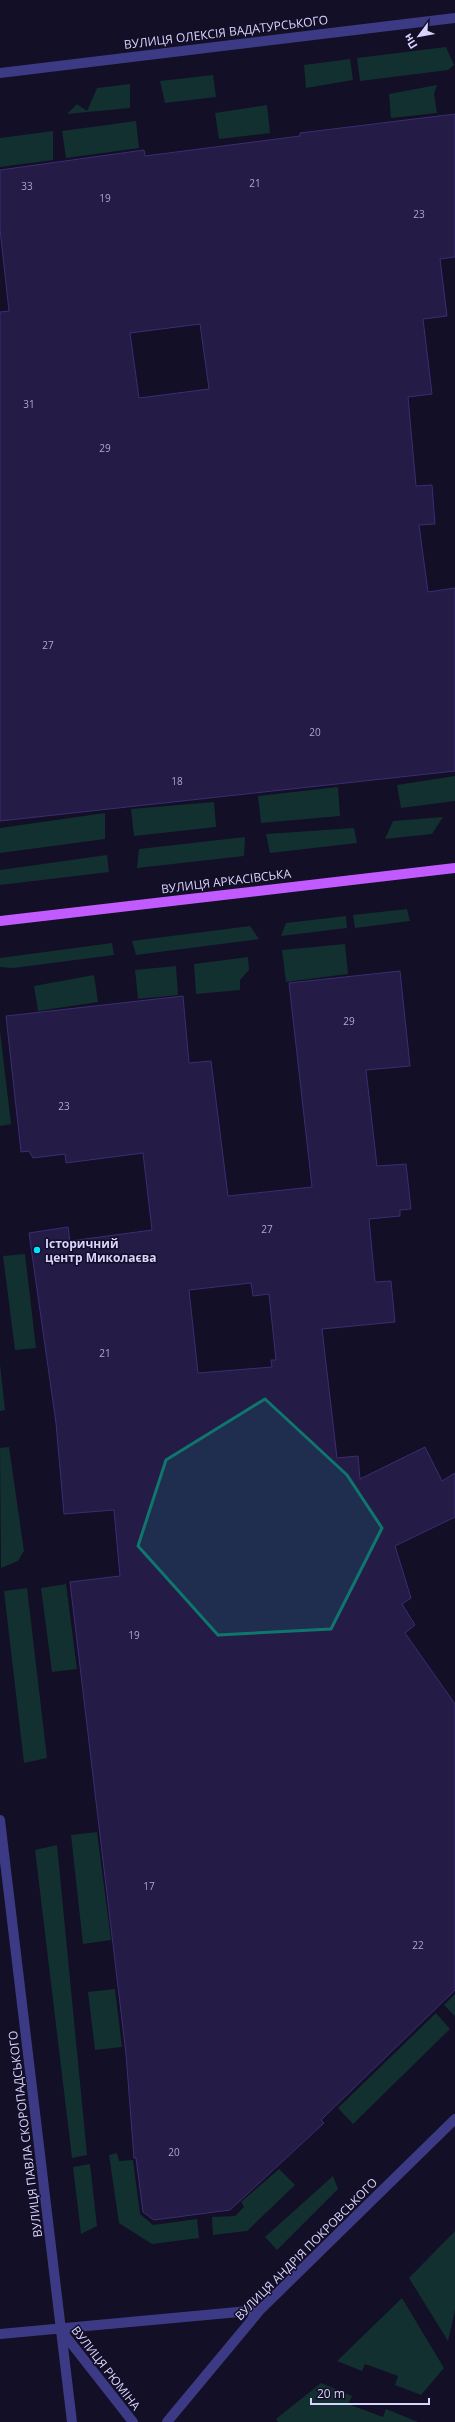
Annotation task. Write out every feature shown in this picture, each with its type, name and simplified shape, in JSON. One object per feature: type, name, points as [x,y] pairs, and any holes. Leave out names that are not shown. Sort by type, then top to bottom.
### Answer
[{"type":"main road","name":"ВУЛИЦЯ АРКАСІВСЬКА","points":[[0,921],[455,868]]},
{"type":"street","name":"ВУЛИЦЯ ОЛЕКСІЯ ВАДАТУРСЬКОГО","points":[[0,73],[455,18]]},
{"type":"street","name":"ВУЛИЦЯ ПАВЛА СКОРОПАДСЬКОГО","points":[[0,1820],[72,2422]]},
{"type":"street","name":"ВУЛИЦЯ АНДРІЯ ПОКРОВСЬКОГО","points":[[167,2422],[260,2310],[455,2119]]},
{"type":"street","points":[[0,2334],[260,2310]]},
{"type":"street","name":"ВУЛИЦЯ РЮМІНА","points":[[60,2329],[133,2422]]},
{"type":"highlighted area","points":[[265,1399],[347,1475],[382,1528],[331,1629],[218,1635],[138,1546],[166,1460]]},
{"type":"green space","points":[[446,47],[454,65],[448,70],[360,81],[357,58]]},
{"type":"green space","points":[[350,59],[353,80],[306,88],[304,65]]},
{"type":"green space","points":[[213,75],[216,97],[165,103],[160,81]]},
{"type":"green space","points":[[130,84],[130,108],[67,114],[77,104],[87,111],[97,88]]},
{"type":"green space","points":[[437,85],[434,94],[437,113],[391,118],[389,94]]},
{"type":"green space","points":[[267,105],[270,133],[219,139],[215,113]]},
{"type":"green space","points":[[136,121],[139,148],[66,158],[62,131]]},
{"type":"green space","points":[[53,131],[53,160],[0,167],[0,138]]},
{"type":"green space","points":[[455,776],[455,801],[401,808],[397,785]]},
{"type":"green space","points":[[338,787],[340,816],[261,823],[258,796]]},
{"type":"green space","points":[[214,802],[216,827],[134,836],[131,809]]},
{"type":"green space","points":[[105,813],[105,839],[0,853],[0,828]]},
{"type":"green space","points":[[443,817],[432,834],[385,839],[393,821]]},
{"type":"green space","points":[[354,828],[357,843],[270,853],[266,834]]},
{"type":"green space","points":[[245,837],[244,856],[137,868],[139,849]]},
{"type":"green space","points":[[107,855],[109,872],[0,885],[0,870]]},
{"type":"green space","points":[[407,909],[410,921],[355,928],[353,915]]},
{"type":"green space","points":[[346,916],[347,928],[281,936],[286,923]]},
{"type":"green space","points":[[250,926],[259,939],[136,955],[132,941]]},
{"type":"green space","points":[[112,943],[114,955],[13,968],[0,967],[0,958]]},
{"type":"green space","points":[[345,944],[348,974],[286,982],[282,950]]},
{"type":"green space","points":[[248,957],[249,970],[240,980],[240,990],[196,994],[194,964]]},
{"type":"green space","points":[[176,966],[178,995],[138,999],[135,970]]},
{"type":"green space","points":[[94,975],[98,1002],[38,1011],[34,986]]},
{"type":"green space","points":[[0,1031],[11,1124],[0,1126]]},
{"type":"green space","points":[[25,1254],[36,1348],[15,1350],[3,1256]]},
{"type":"green space","points":[[0,1364],[5,1410],[0,1411]]},
{"type":"green space","points":[[9,1447],[24,1551],[18,1561],[1,1568],[0,1448]]},
{"type":"green space","points":[[66,1584],[77,1669],[52,1672],[41,1588]]},
{"type":"green space","points":[[27,1588],[47,1758],[24,1763],[4,1591]]},
{"type":"green space","points":[[97,1832],[111,1940],[83,1944],[71,1835]]},
{"type":"green space","points":[[57,1845],[87,2155],[72,2158],[35,1850]]},
{"type":"green space","points":[[115,1989],[122,2047],[95,2050],[88,1992]]},
{"type":"green space","points":[[455,1994],[455,2016],[444,2005]]},
{"type":"green space","points":[[436,2013],[450,2029],[353,2124],[338,2108]]},
{"type":"green space","points":[[117,2153],[119,2161],[133,2160],[140,2214],[153,2225],[197,2219],[199,2238],[152,2244],[119,2223],[109,2155]]},
{"type":"green space","points":[[90,2164],[97,2226],[81,2234],[73,2167]]},
{"type":"green space","points":[[279,2169],[295,2185],[247,2231],[213,2235],[212,2217],[235,2216],[244,2207],[241,2202]]},
{"type":"green space","points":[[333,2176],[338,2189],[277,2250],[265,2237]]},
{"type":"green space","points":[[455,2231],[455,2310],[448,2341],[409,2278]]},
{"type":"green space","points":[[402,2298],[444,2368],[421,2395],[395,2385],[398,2376],[365,2364],[362,2371],[337,2361]]},
{"type":"green space","points":[[321,2383],[352,2396],[348,2404],[383,2417],[386,2409],[418,2422],[278,2422],[276,2419]]},
{"type":"building","points":[[455,114],[455,257],[440,259],[447,316],[423,319],[432,394],[408,397],[416,486],[432,485],[435,524],[419,525],[428,592],[455,588],[455,771],[0,821],[0,312],[9,311],[0,229],[0,170],[144,150],[145,156],[300,136],[300,133]],"holes":[[[200,324],[209,389],[139,398],[130,333]]]},
{"type":"building","points":[[400,971],[410,1066],[366,1070],[377,1166],[406,1164],[411,1209],[400,1210],[400,1216],[369,1219],[375,1282],[391,1281],[395,1322],[322,1329],[337,1458],[358,1456],[360,1479],[425,1447],[442,1481],[455,1473],[455,1517],[395,1546],[411,1598],[402,1604],[415,1625],[405,1633],[455,1704],[455,1990],[321,2120],[324,2123],[230,2210],[154,2220],[143,2212],[136,2158],[134,2158],[126,2054],[70,1582],[120,1576],[114,1510],[64,1514],[56,1423],[29,1233],[68,1227],[70,1241],[152,1230],[143,1153],[66,1163],[65,1154],[33,1158],[29,1151],[21,1152],[6,1016],[183,996],[189,1063],[211,1061],[228,1196],[312,1187],[289,983]],"holes":[[[251,1283],[253,1296],[269,1294],[276,1360],[271,1360],[272,1367],[198,1373],[189,1290]]]},
{"type":"place","name":"Історичний центр Миколаєва","points":[[37,1250]]}]
